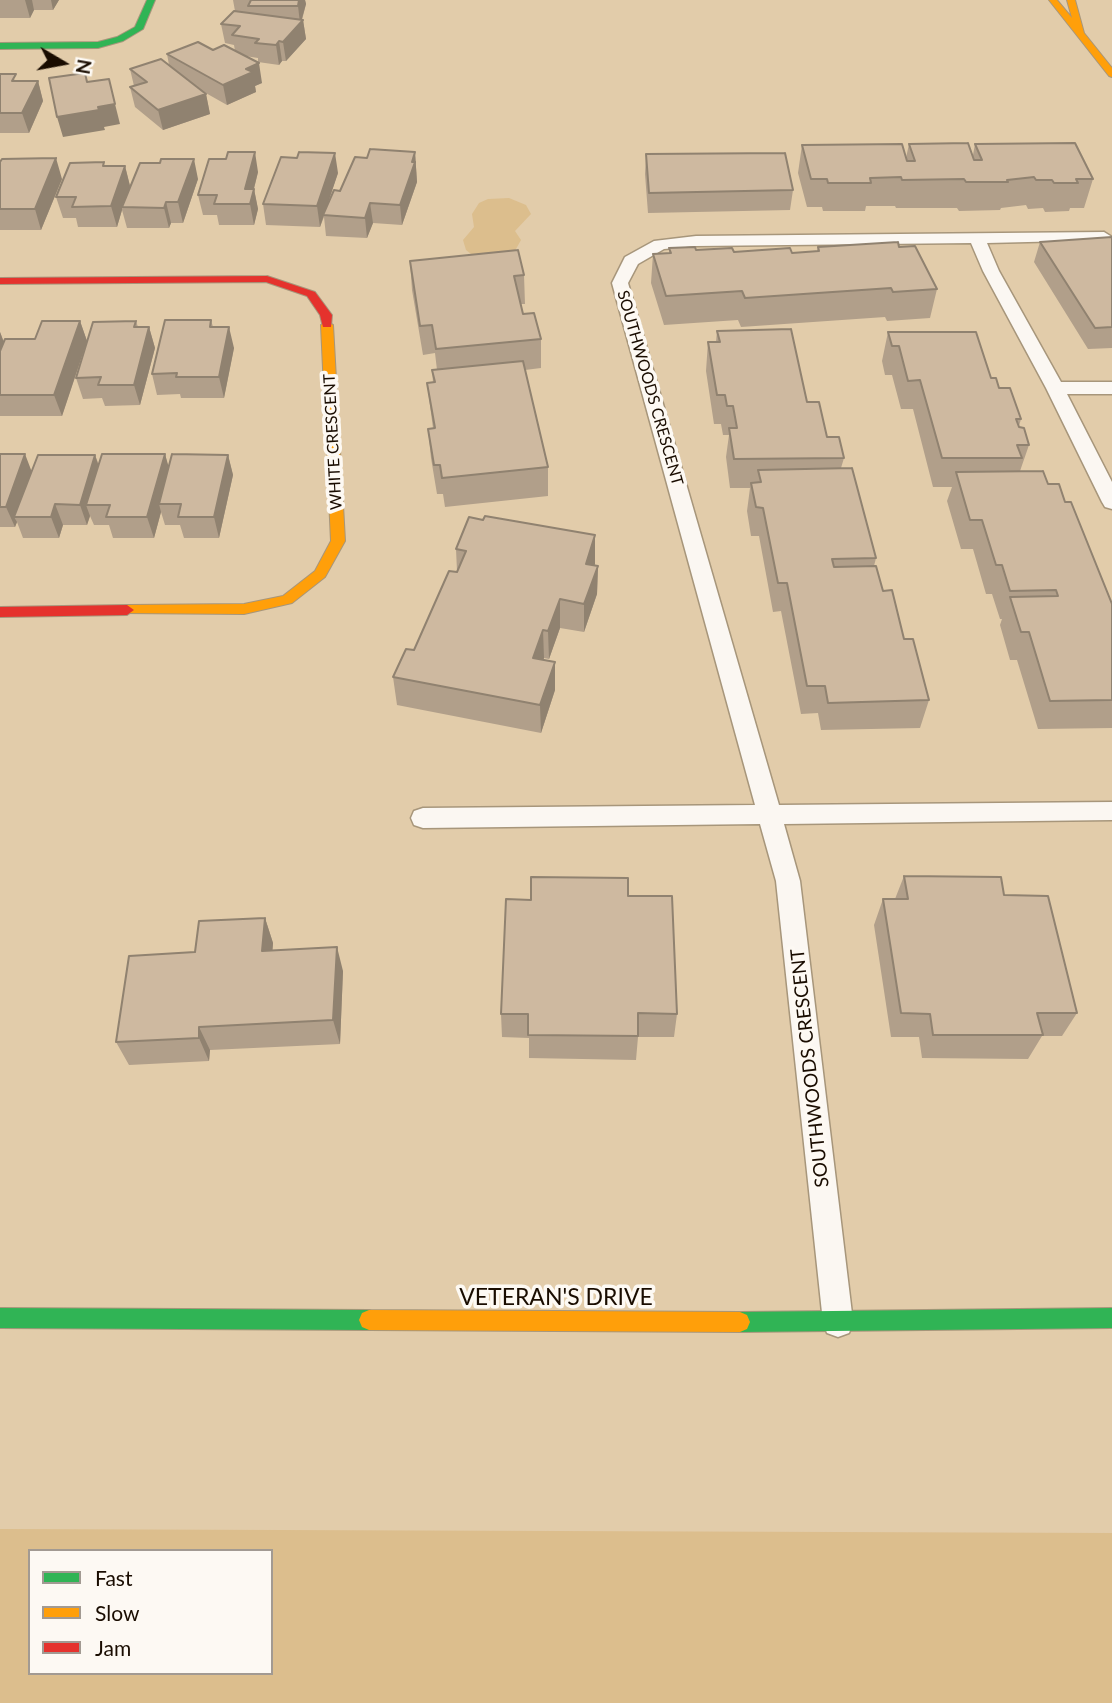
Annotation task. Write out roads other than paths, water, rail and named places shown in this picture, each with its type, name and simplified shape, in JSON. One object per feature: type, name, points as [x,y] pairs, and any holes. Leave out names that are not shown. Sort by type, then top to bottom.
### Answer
[{"type":"street","points":[[0,46],[98,45],[120,39],[139,29],[151,0]]},
{"type":"street","points":[[1053,0],[1112,74]]},
{"type":"street","points":[[1071,0],[1080,32]]},
{"type":"street","name":"WHITE CRESCENT","points":[[0,281],[267,279],[311,294],[327,315],[338,541],[320,574],[287,600],[244,609],[0,612]]},
{"type":"street","name":"VETERAN'S DRIVE","points":[[0,1318],[838,1322],[1112,1318]]},
{"type":"lane","name":"SOUTHWOODS CRESCENT","points":[[838,1322],[788,881],[620,283],[631,261],[660,244],[696,241],[1104,237]]},
{"type":"lane","points":[[978,240],[1112,502]]},
{"type":"lane","points":[[1055,388],[1112,388]]},
{"type":"lane","points":[[424,818],[1112,811]]}]
